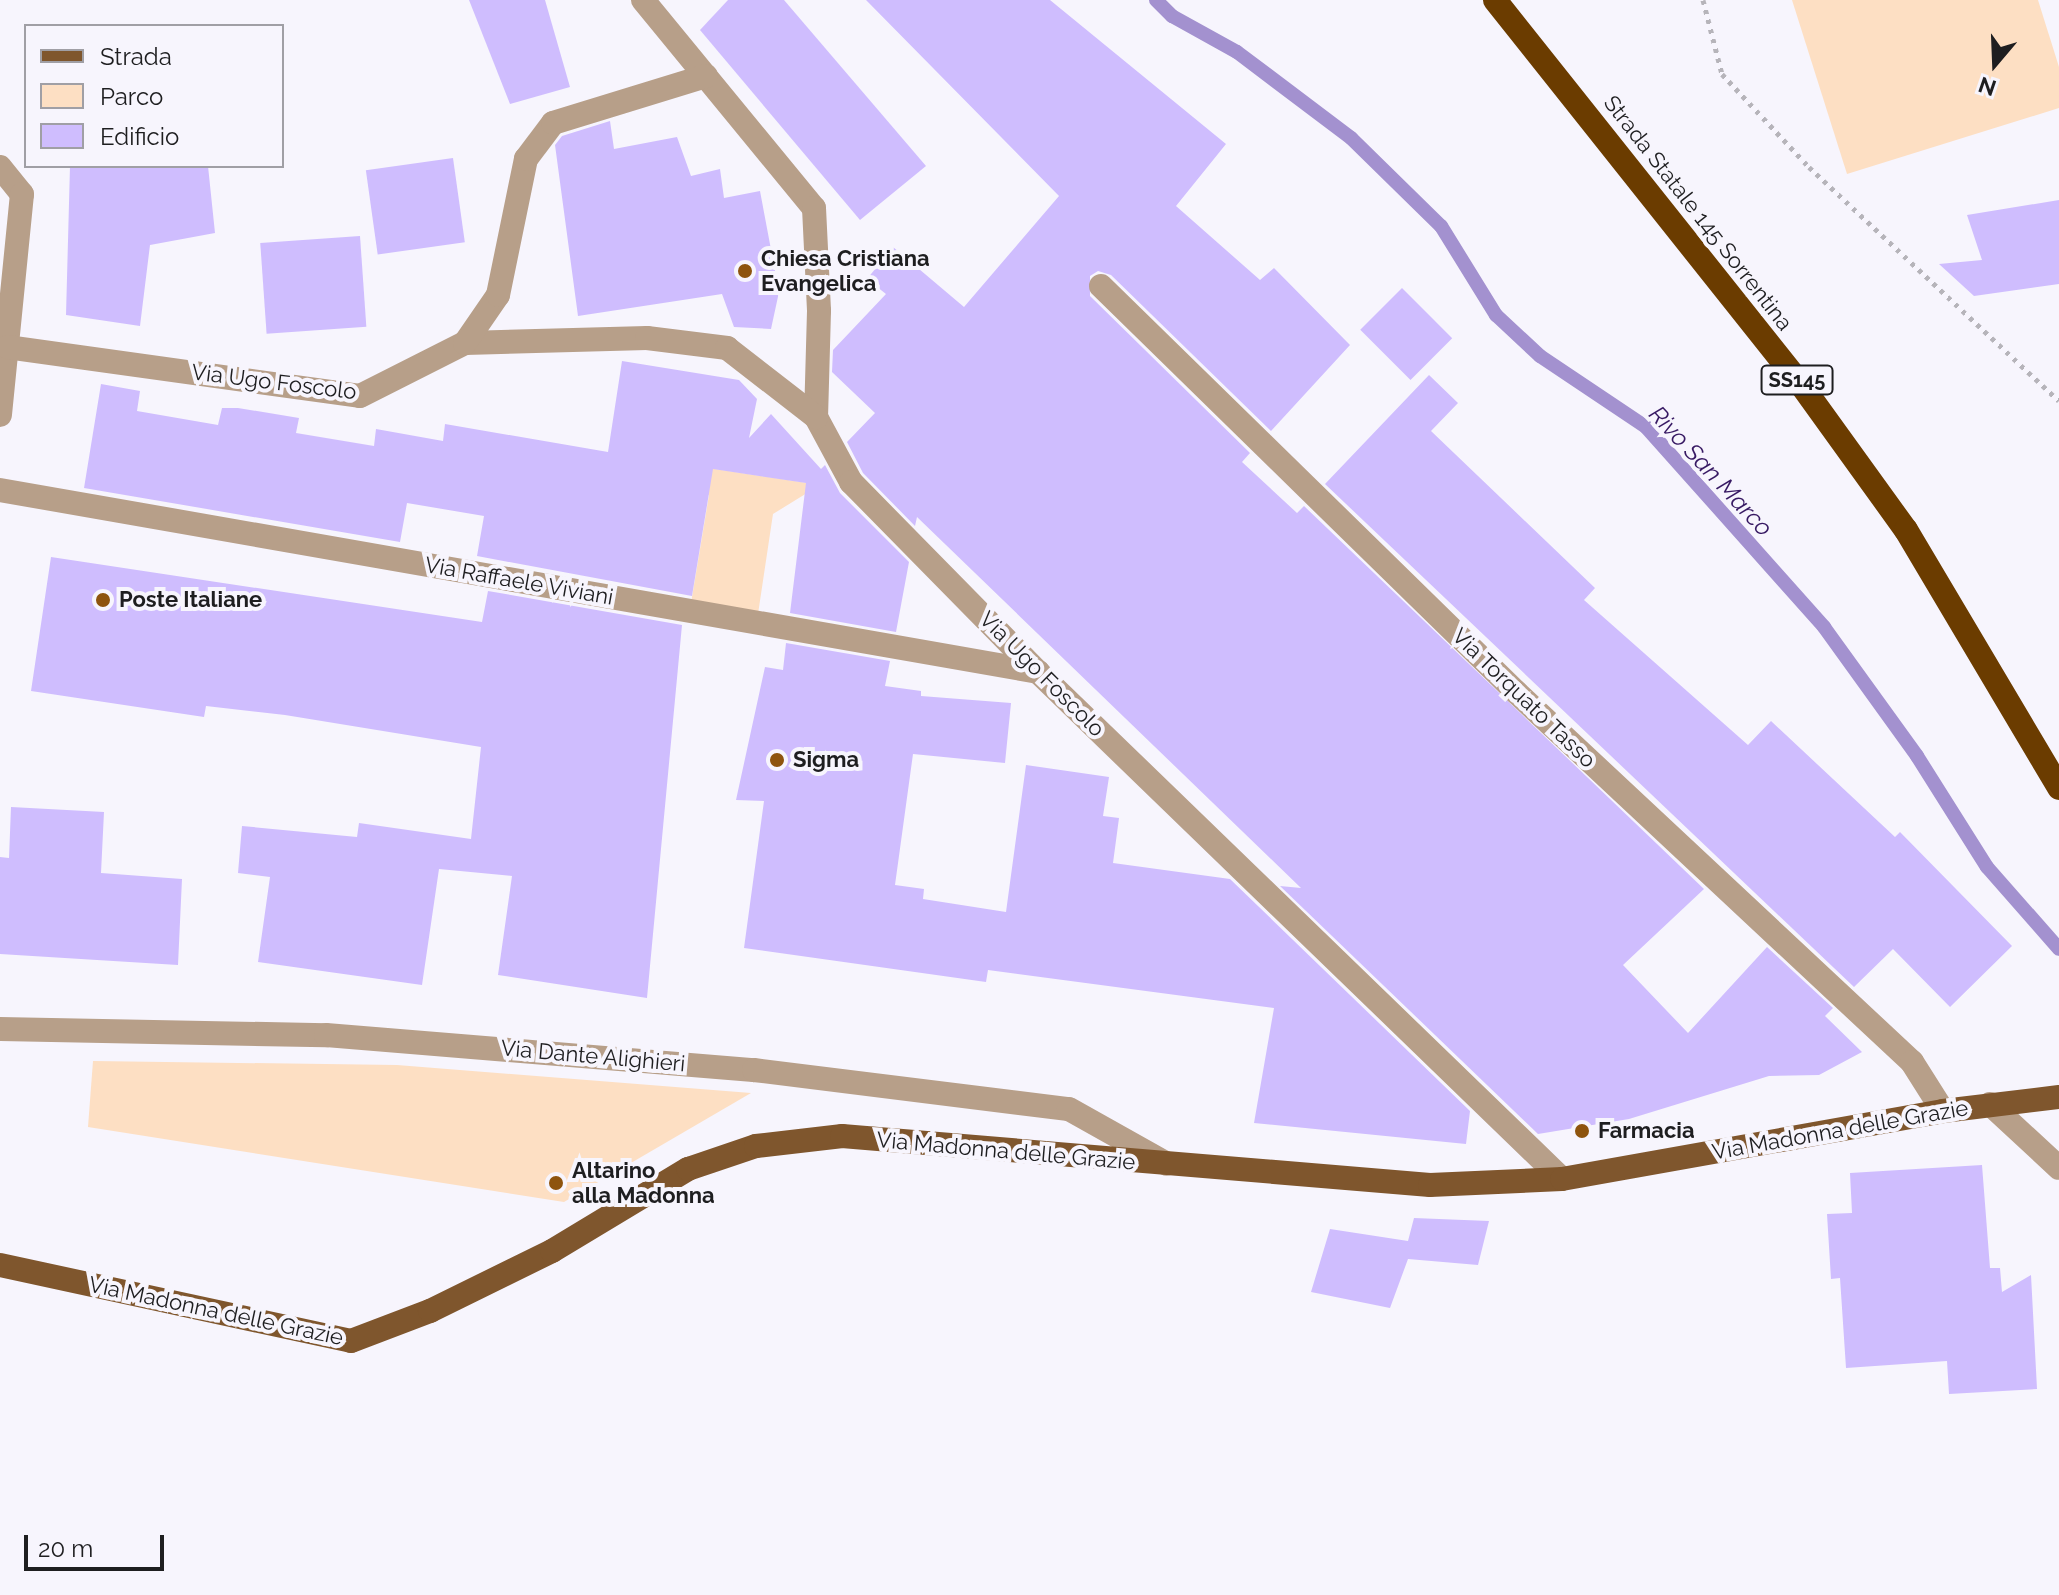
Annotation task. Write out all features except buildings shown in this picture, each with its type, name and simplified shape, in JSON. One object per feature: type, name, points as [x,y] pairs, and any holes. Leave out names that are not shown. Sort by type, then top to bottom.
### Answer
[{"type":"highway","name":"Strada Statale 145 Sorrentina","points":[[1495,0],[1797,379],[1906,530],[2059,788]]},
{"type":"main road","name":"Via Madonna delle Grazie","points":[[0,1265],[351,1341],[430,1311],[552,1251],[688,1169],[756,1146],[842,1136],[1430,1185],[1562,1179],[1943,1111],[2059,1097]]},
{"type":"street","name":"Via Ugo Foscolo","points":[[643,0],[814,208],[819,311],[816,417],[851,482],[1038,672],[1562,1179]]},
{"type":"street","name":"Via Ugo Foscolo","points":[[7,347],[360,396],[465,343],[498,295],[526,159],[553,123],[706,76]]},
{"type":"street","points":[[0,167],[22,194],[0,415]]},
{"type":"street","name":"Via Torquato Tasso","points":[[1101,286],[1516,692],[1912,1062],[1943,1111]]},
{"type":"street","points":[[465,343],[647,338],[727,348],[816,417]]},
{"type":"street","name":"Via Raffaele Viviani","points":[[0,490],[1038,672]]},
{"type":"street","name":"Via Dante Alighieri","points":[[0,1029],[326,1035],[754,1070],[1069,1109],[1169,1165]]},
{"type":"street","points":[[1990,1104],[2059,1168]]},
{"type":"path","points":[[1703,0],[1722,74],[1809,167],[2059,401]]},
{"type":"green space","points":[[1792,0],[2038,0],[2059,67],[2059,108],[1847,174]]},
{"type":"green space","points":[[631,456],[820,485],[773,514],[758,614],[691,603],[709,495],[628,481]]},
{"type":"green space","points":[[93,1061],[397,1065],[751,1093],[564,1202],[88,1127]]},
{"type":"waterway","name":"Rivo San Marco","points":[[1156,0],[1172,16],[1237,52],[1351,138],[1441,226],[1496,315],[1540,356],[1646,427],[1824,627],[1917,756],[1987,867],[2059,949]]},
{"type":"place","name":"Chiesa Cristiana Evangelica","points":[[745,271]]},
{"type":"place","name":"Poste Italiane","points":[[103,600]]},
{"type":"place","name":"Sigma","points":[[777,760]]},
{"type":"place","name":"Farmacia","points":[[1582,1131]]},
{"type":"place","name":"Altarino alla Madonna","points":[[556,1183]]}]
